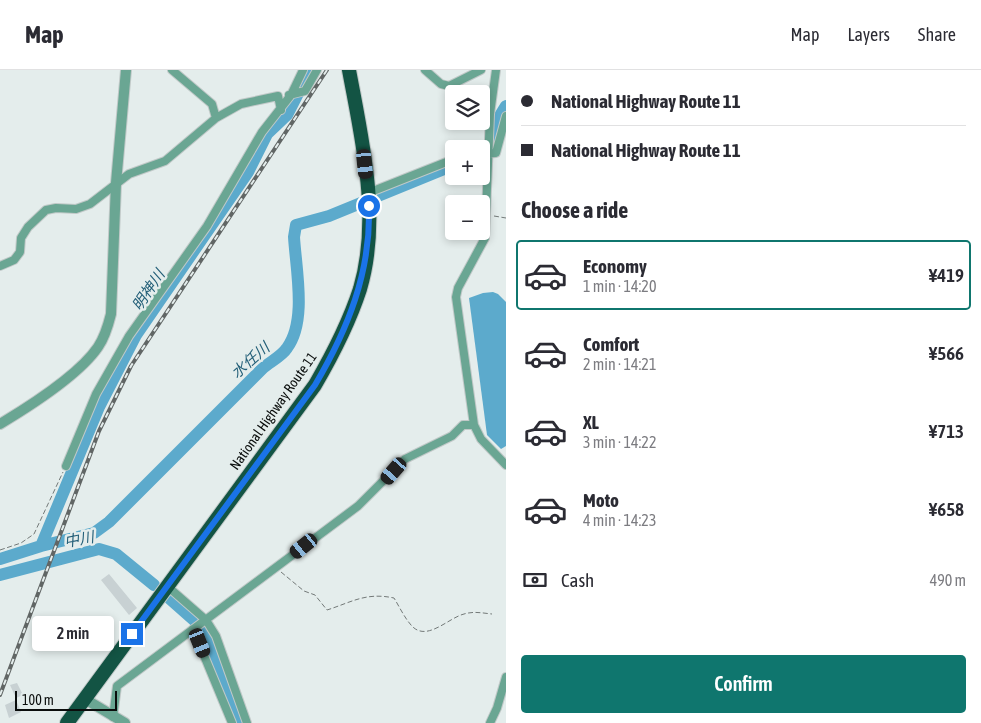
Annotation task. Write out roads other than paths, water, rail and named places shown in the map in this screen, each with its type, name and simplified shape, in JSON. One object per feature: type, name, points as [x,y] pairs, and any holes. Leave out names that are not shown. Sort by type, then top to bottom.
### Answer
[{"type":"highway","name":"National Highway Route 11","points":[[67,723],[315,385],[345,331],[360,287],[366,258],[369,218],[368,193],[348,70]]},
{"type":"street","points":[[0,424],[38,401],[71,374],[98,348],[106,332],[111,314],[116,183],[126,70]]},
{"type":"street","points":[[172,70],[212,104],[216,118]]},
{"type":"street","points":[[66,466],[96,394],[129,336],[207,226],[262,132],[291,95],[303,70]]},
{"type":"street","points":[[0,266],[14,260],[20,252],[21,238],[28,227],[46,210],[56,208],[76,209],[90,204],[129,174],[165,161],[216,118],[241,104],[305,91],[317,70]]},
{"type":"street","points":[[426,70],[441,84],[449,86],[481,70]]},
{"type":"street","points":[[487,140],[496,70]]},
{"type":"street","points":[[278,96],[281,110]]},
{"type":"street","points":[[490,154],[496,153],[506,116]]},
{"type":"street","points":[[368,193],[445,163]]},
{"type":"street","points":[[487,185],[488,215],[485,238],[458,288],[456,296],[474,425],[481,439],[506,465]]},
{"type":"street","points":[[113,717],[117,686],[278,568],[358,506],[405,459],[452,436],[463,425],[474,425]]},
{"type":"street","points":[[167,586],[204,621],[216,636],[247,723]]},
{"type":"street","points":[[193,629],[232,723]]},
{"type":"street","points":[[490,723],[497,708],[506,677]]},
{"type":"street","points":[[85,699],[125,723]]},
{"type":"water","points":[[493,292],[506,302],[506,446],[501,449],[487,435],[469,298]]},
{"type":"waterway","name":"明神川","points":[[41,546],[99,407],[136,335],[248,172],[267,134],[287,115],[310,70]]},
{"type":"waterway","name":"水任川","points":[[496,143],[498,119],[506,106]]},
{"type":"waterway","name":"水任川","points":[[0,559],[41,546],[94,533],[109,522],[263,368],[285,351],[293,337],[299,310],[294,237],[296,225],[329,216],[445,169]]},
{"type":"waterway","name":"中川","points":[[0,575],[99,549],[116,554],[154,585]]},
{"type":"waterway","name":"中川","points":[[169,598],[195,621],[208,636],[219,672],[240,723]]},
{"type":"railway","points":[[0,695],[99,431],[131,366],[327,70]]}]
